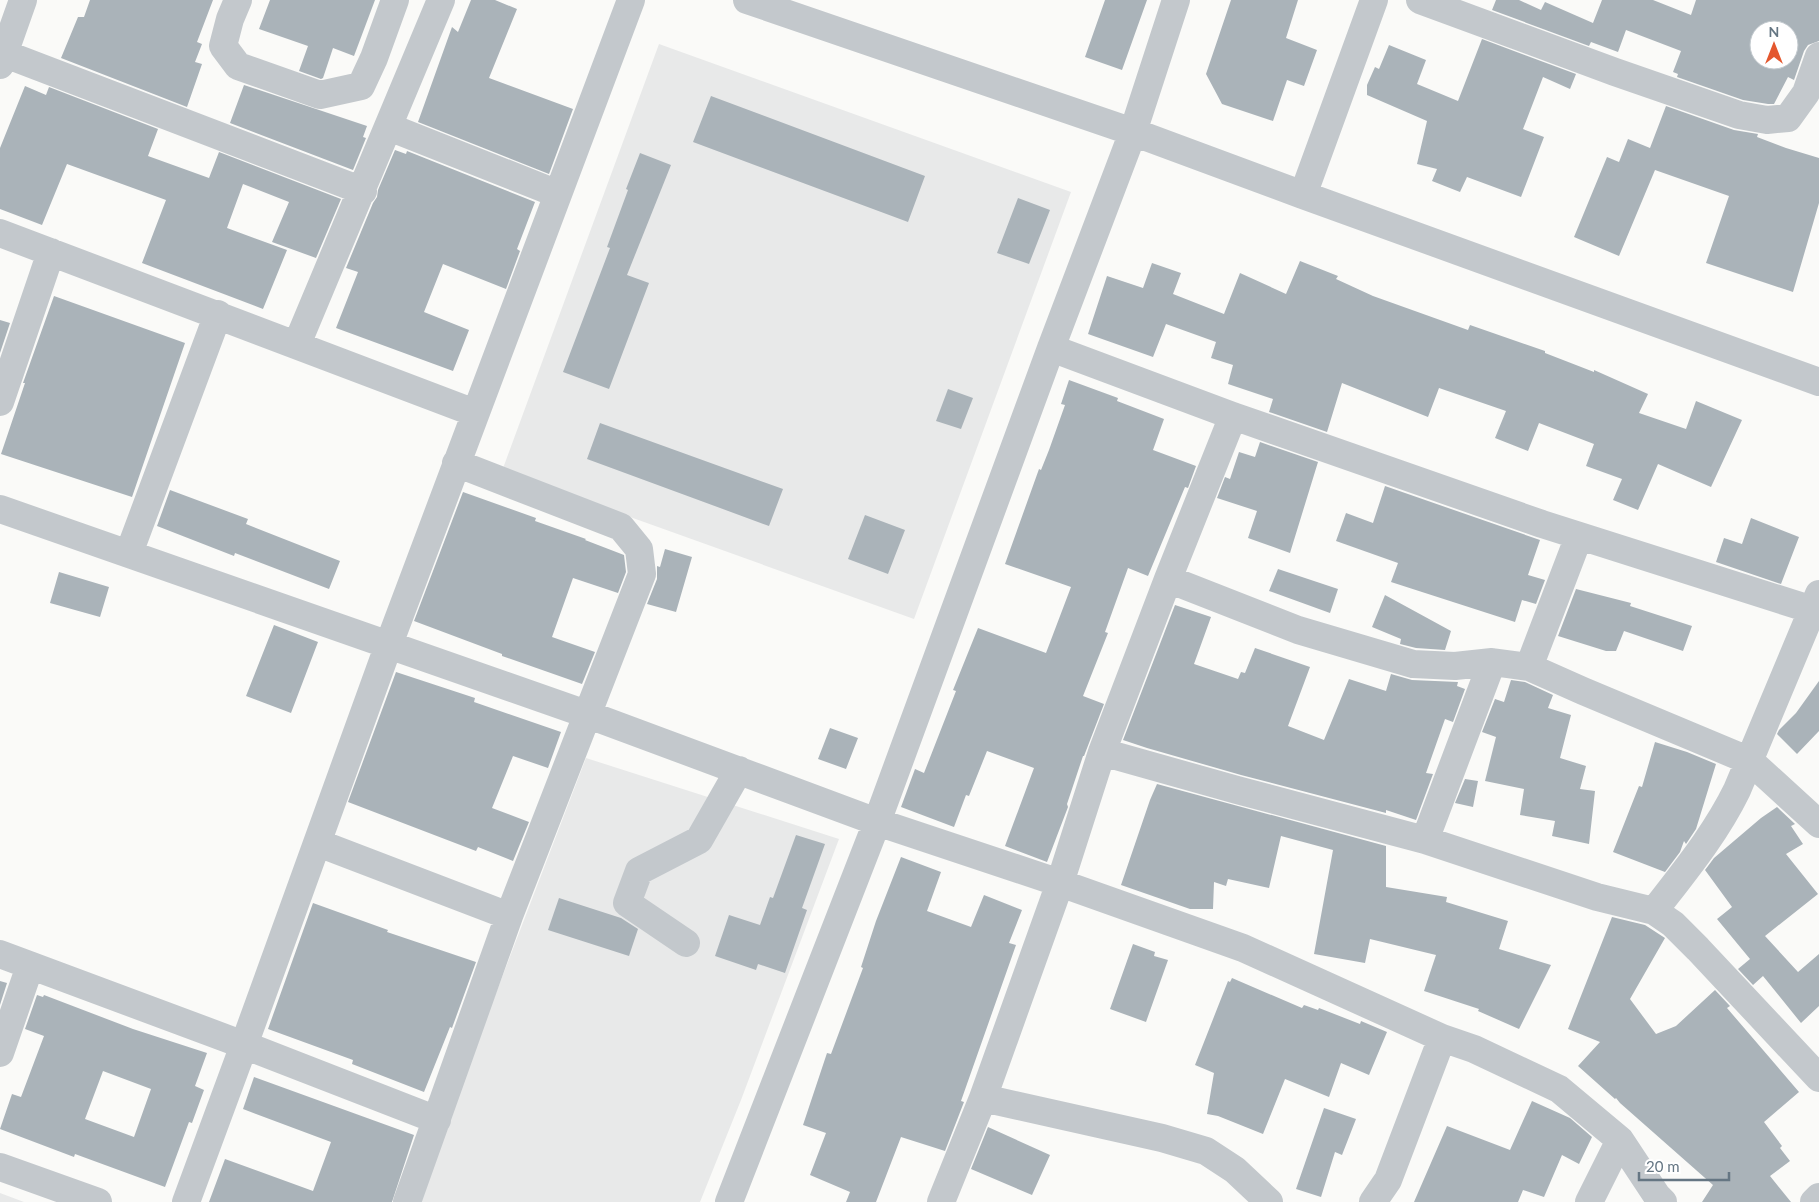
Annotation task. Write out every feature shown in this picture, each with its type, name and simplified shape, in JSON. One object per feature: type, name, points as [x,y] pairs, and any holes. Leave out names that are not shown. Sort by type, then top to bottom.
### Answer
[{"type":"street","points":[[23,0],[1,57],[363,191]]},
{"type":"street","points":[[238,0],[230,19],[223,46],[238,66],[320,94],[361,86],[374,58],[395,0]]},
{"type":"street","points":[[297,344],[363,191],[441,0]]},
{"type":"street","points":[[186,1202],[456,463],[631,0]]},
{"type":"street","points":[[747,0],[799,8],[1303,195],[1819,382]]},
{"type":"street","points":[[730,1202],[877,822],[1051,348],[1133,132],[1176,0]]},
{"type":"street","points":[[1303,195],[1374,0]]},
{"type":"street","points":[[1420,0],[1739,115],[1767,120],[1788,118],[1806,92],[1819,56]]},
{"type":"street","points":[[389,127],[558,194]]},
{"type":"street","points":[[0,233],[218,314],[475,413]]},
{"type":"street","points":[[0,402],[51,252]]},
{"type":"street","points":[[129,553],[218,314]]},
{"type":"street","points":[[1051,348],[1234,416],[1579,536],[1817,605],[1726,812],[1706,844],[1654,911]]},
{"type":"street","points":[[941,1202],[982,1098],[1060,883],[1102,752],[1168,579],[1234,416]]},
{"type":"street","points":[[406,1202],[509,916],[642,574],[640,549],[621,527],[456,463]]},
{"type":"street","points":[[0,509],[588,715],[877,822],[1060,883],[1243,948],[1442,1038],[1474,1049],[1559,1089],[1620,1140],[1657,1196],[1663,1202]]},
{"type":"street","points":[[1530,667],[1579,536]]},
{"type":"street","points":[[1168,579],[1298,630],[1413,664],[1455,666],[1492,662],[1530,667],[1750,761],[1819,824]]},
{"type":"street","points":[[1425,840],[1492,662]]},
{"type":"street","points":[[1102,752],[1425,840],[1597,897],[1654,911],[1673,924],[1698,949],[1819,1078]]},
{"type":"street","points":[[686,943],[627,903],[638,871],[699,840],[740,770]]},
{"type":"street","points":[[318,843],[509,916]]},
{"type":"street","points":[[0,954],[244,1045],[437,1120]]},
{"type":"street","points":[[0,1053],[30,966]]},
{"type":"street","points":[[1373,1202],[1388,1180],[1442,1038]]},
{"type":"street","points":[[982,1098],[1162,1138],[1206,1151],[1235,1170],[1269,1202]]},
{"type":"street","points":[[1589,1202],[1620,1140]]},
{"type":"street","points":[[0,1167],[98,1202]]},
{"type":"street","points":[[1814,1202],[1819,1197]]},
{"type":"shaded area","points":[[659,44],[1071,192],[914,619],[502,471]]},
{"type":"shaded area","points":[[586,758],[839,839],[741,1100],[700,1202],[416,1202]]},
{"type":"shaded area","points":[[0,1193],[24,1202],[0,1202]]},
{"type":"building","points":[[90,0],[213,0],[197,42],[202,44],[195,62],[202,64],[187,107],[61,58],[78,17],[84,17]]},
{"type":"building","points":[[270,0],[375,0],[354,56],[333,48],[323,78],[321,79],[299,71],[308,46],[259,29]]},
{"type":"building","points":[[471,0],[495,0],[517,9],[489,78],[573,109],[549,174],[418,122],[452,27],[458,32]]},
{"type":"building","points":[[1105,0],[1147,0],[1122,70],[1085,57]]},
{"type":"building","points":[[1231,0],[1298,0],[1286,38],[1317,50],[1304,86],[1287,80],[1273,121],[1222,104],[1206,74]]},
{"type":"building","points":[[1496,0],[1519,0],[1541,10],[1545,2],[1593,23],[1602,0],[1653,0],[1691,15],[1696,0],[1819,0],[1819,41],[1808,45],[1799,66],[1799,20],[1749,20],[1749,70],[1797,70],[1794,80],[1788,77],[1774,104],[1743,100],[1677,77],[1678,74],[1673,72],[1681,51],[1626,30],[1618,52],[1591,42],[1589,46],[1492,10]]},
{"type":"building","points":[[1482,39],[1576,74],[1570,89],[1543,77],[1523,129],[1544,137],[1521,197],[1467,177],[1460,192],[1432,181],[1437,169],[1417,164],[1427,121],[1367,95],[1367,85],[1375,67],[1379,69],[1389,45],[1426,60],[1417,84],[1458,101]]},
{"type":"building","points":[[244,85],[367,126],[363,137],[366,138],[353,170],[230,123]]},
{"type":"building","points":[[25,86],[46,95],[49,87],[158,129],[148,156],[209,178],[219,152],[341,199],[316,258],[272,242],[289,202],[243,184],[227,228],[287,250],[263,309],[142,263],[166,200],[67,164],[42,225],[0,209],[0,148]]},
{"type":"building","points":[[711,96],[925,176],[908,222],[693,142]]},
{"type":"building","points":[[1666,106],[1734,130],[1758,134],[1757,137],[1819,158],[1819,203],[1793,292],[1706,263],[1729,196],[1655,170],[1619,256],[1574,237],[1607,157],[1619,162],[1628,139],[1650,148]]},
{"type":"building","points":[[395,150],[406,154],[407,151],[535,202],[517,249],[520,251],[506,289],[443,264],[424,312],[469,330],[453,371],[336,328],[358,272],[346,268]]},
{"type":"building","points":[[640,153],[671,165],[627,275],[649,283],[609,389],[563,372],[610,248],[607,247]]},
{"type":"building","points":[[1018,198],[1050,210],[1029,264],[997,253]]},
{"type":"building","points":[[1300,261],[1338,276],[1336,279],[1373,296],[1468,330],[1470,325],[1545,351],[1545,353],[1594,372],[1594,370],[1648,394],[1639,413],[1686,429],[1696,401],[1742,420],[1711,487],[1658,464],[1638,510],[1613,500],[1622,479],[1586,466],[1594,444],[1539,423],[1528,451],[1495,438],[1506,411],[1439,388],[1428,417],[1342,383],[1327,432],[1269,412],[1273,399],[1228,384],[1233,365],[1211,358],[1216,342],[1166,324],[1153,357],[1088,334],[1107,276],[1143,288],[1152,263],[1181,273],[1173,294],[1224,314],[1240,273],[1286,294]]},
{"type":"building","points":[[54,296],[185,343],[132,497],[1,454],[25,383],[23,383]]},
{"type":"building","points":[[0,320],[10,323],[0,353]]},
{"type":"building","points":[[1069,380],[1118,398],[1117,401],[1164,419],[1153,450],[1196,466],[1188,488],[1185,487],[1148,576],[1128,568],[1105,632],[1108,633],[1083,696],[1104,704],[1083,756],[1067,804],[1068,807],[1047,862],[1005,846],[1034,768],[987,751],[969,796],[966,795],[954,827],[901,807],[915,769],[924,773],[956,691],[953,690],[978,628],[1046,653],[1071,587],[1005,564],[1039,469],[1041,470],[1065,405],[1061,404]]},
{"type":"building","points":[[948,389],[973,398],[961,429],[936,421]]},
{"type":"building","points":[[600,423],[783,489],[769,526],[587,459]]},
{"type":"building","points":[[1260,442],[1318,462],[1290,553],[1248,538],[1257,511],[1217,498],[1225,477],[1230,479],[1239,452],[1255,457]]},
{"type":"building","points":[[1385,486],[1540,540],[1528,575],[1545,580],[1536,604],[1522,600],[1515,622],[1391,582],[1398,563],[1336,541],[1346,513],[1373,523]]},
{"type":"building","points":[[170,490],[248,519],[246,524],[340,561],[329,589],[235,553],[234,556],[157,526]]},
{"type":"building","points":[[463,492],[536,518],[535,521],[624,555],[626,572],[618,593],[573,578],[552,637],[595,652],[582,684],[502,656],[502,654],[414,621]]},
{"type":"building","points":[[865,515],[905,530],[888,574],[848,559]]},
{"type":"building","points":[[1751,518],[1799,537],[1781,584],[1716,562],[1724,538],[1742,544]]},
{"type":"building","points":[[665,549],[692,557],[676,612],[647,604],[657,579],[657,566],[660,567]]},
{"type":"building","points":[[1278,569],[1338,589],[1330,613],[1269,591]]},
{"type":"building","points":[[59,572],[109,587],[100,617],[50,603]]},
{"type":"building","points":[[1576,589],[1631,603],[1630,606],[1692,626],[1683,651],[1624,631],[1616,651],[1606,651],[1558,636]]},
{"type":"building","points":[[1385,595],[1451,631],[1445,650],[1416,648],[1400,644],[1401,639],[1372,627]]},
{"type":"building","points":[[1175,605],[1211,617],[1194,664],[1238,679],[1241,672],[1245,673],[1255,648],[1310,667],[1288,726],[1324,740],[1349,679],[1386,691],[1391,674],[1412,680],[1458,682],[1457,686],[1465,689],[1453,722],[1445,719],[1426,773],[1433,774],[1416,820],[1386,810],[1386,813],[1241,775],[1123,740]]},
{"type":"building","points":[[274,625],[318,642],[291,713],[246,696]]},
{"type":"building","points":[[396,672],[475,698],[474,702],[561,732],[548,768],[513,756],[492,808],[529,822],[513,861],[478,847],[476,851],[348,802]]},
{"type":"building","points":[[1511,680],[1525,682],[1553,695],[1548,708],[1571,715],[1560,758],[1586,766],[1580,789],[1595,791],[1589,844],[1552,836],[1555,821],[1520,815],[1524,789],[1485,781],[1496,737],[1482,732],[1495,699],[1504,702]]},
{"type":"building","points":[[1819,681],[1819,731],[1797,754],[1777,734],[1796,713]]},
{"type":"building","points":[[830,728],[858,738],[846,769],[818,759]]},
{"type":"building","points":[[1655,742],[1716,764],[1696,829],[1686,844],[1684,841],[1680,852],[1665,872],[1613,852],[1639,786],[1642,787]]},
{"type":"building","points":[[1465,779],[1478,781],[1473,807],[1455,803]]},
{"type":"building","points":[[1157,784],[1386,846],[1386,887],[1447,897],[1446,902],[1508,921],[1499,949],[1551,965],[1519,1029],[1478,1011],[1479,1009],[1424,991],[1436,955],[1370,939],[1365,963],[1314,954],[1333,850],[1281,836],[1269,888],[1228,879],[1226,886],[1214,882],[1213,909],[1190,909],[1121,885]]},
{"type":"building","points":[[1777,807],[1795,824],[1791,826],[1803,844],[1786,854],[1818,894],[1765,936],[1798,972],[1819,954],[1819,1006],[1801,1023],[1763,976],[1753,985],[1738,969],[1750,959],[1717,919],[1732,907],[1705,870],[1714,858],[1761,818]]},
{"type":"building","points":[[796,835],[825,844],[802,908],[807,910],[785,973],[758,964],[756,970],[715,956],[729,915],[760,925],[770,897],[773,898]]},
{"type":"building","points":[[901,857],[941,872],[927,911],[971,927],[984,895],[1022,910],[1009,943],[1016,945],[961,1101],[964,1102],[945,1151],[901,1137],[876,1202],[846,1202],[850,1192],[810,1175],[826,1133],[803,1125],[827,1053],[831,1054],[863,968],[861,967],[876,921]]},
{"type":"building","points":[[559,898],[621,918],[638,929],[629,956],[548,930]]},
{"type":"building","points":[[313,903],[388,930],[387,932],[476,962],[452,1028],[450,1027],[424,1092],[352,1064],[353,1060],[268,1029]]},
{"type":"building","points":[[1612,917],[1645,925],[1665,938],[1630,999],[1656,1034],[1676,1026],[1715,990],[1730,1006],[1727,1008],[1799,1092],[1764,1122],[1782,1146],[1780,1148],[1790,1161],[1770,1176],[1791,1202],[1702,1202],[1713,1185],[1578,1066],[1600,1042],[1568,1029]]},
{"type":"building","points":[[1133,944],[1155,952],[1154,956],[1168,960],[1146,1022],[1110,1009]]},
{"type":"building","points":[[1232,978],[1302,1008],[1304,1005],[1318,1010],[1319,1008],[1360,1024],[1361,1021],[1387,1032],[1369,1075],[1341,1063],[1329,1097],[1285,1079],[1263,1134],[1218,1116],[1207,1114],[1214,1073],[1195,1065],[1228,981],[1230,982]]},
{"type":"building","points":[[0,981],[7,983],[0,1005]]},
{"type":"building","points":[[37,995],[43,997],[44,995],[133,1029],[207,1053],[195,1086],[204,1090],[192,1123],[189,1122],[165,1187],[75,1154],[74,1157],[0,1129],[12,1094],[21,1097],[44,1036],[25,1029]],"holes":[[[103,1071],[151,1089],[134,1137],[85,1119]]]},
{"type":"building","points":[[254,1077],[414,1135],[392,1202],[209,1202],[225,1159],[313,1191],[331,1142],[243,1109]]},
{"type":"building","points":[[1532,1101],[1570,1118],[1592,1137],[1579,1164],[1562,1155],[1544,1197],[1523,1190],[1518,1202],[1414,1202],[1447,1126],[1510,1150]]},
{"type":"building","points":[[1324,1108],[1356,1119],[1342,1155],[1335,1152],[1321,1197],[1296,1189]]},
{"type":"building","points":[[988,1127],[1050,1155],[1032,1195],[971,1169]]}]
